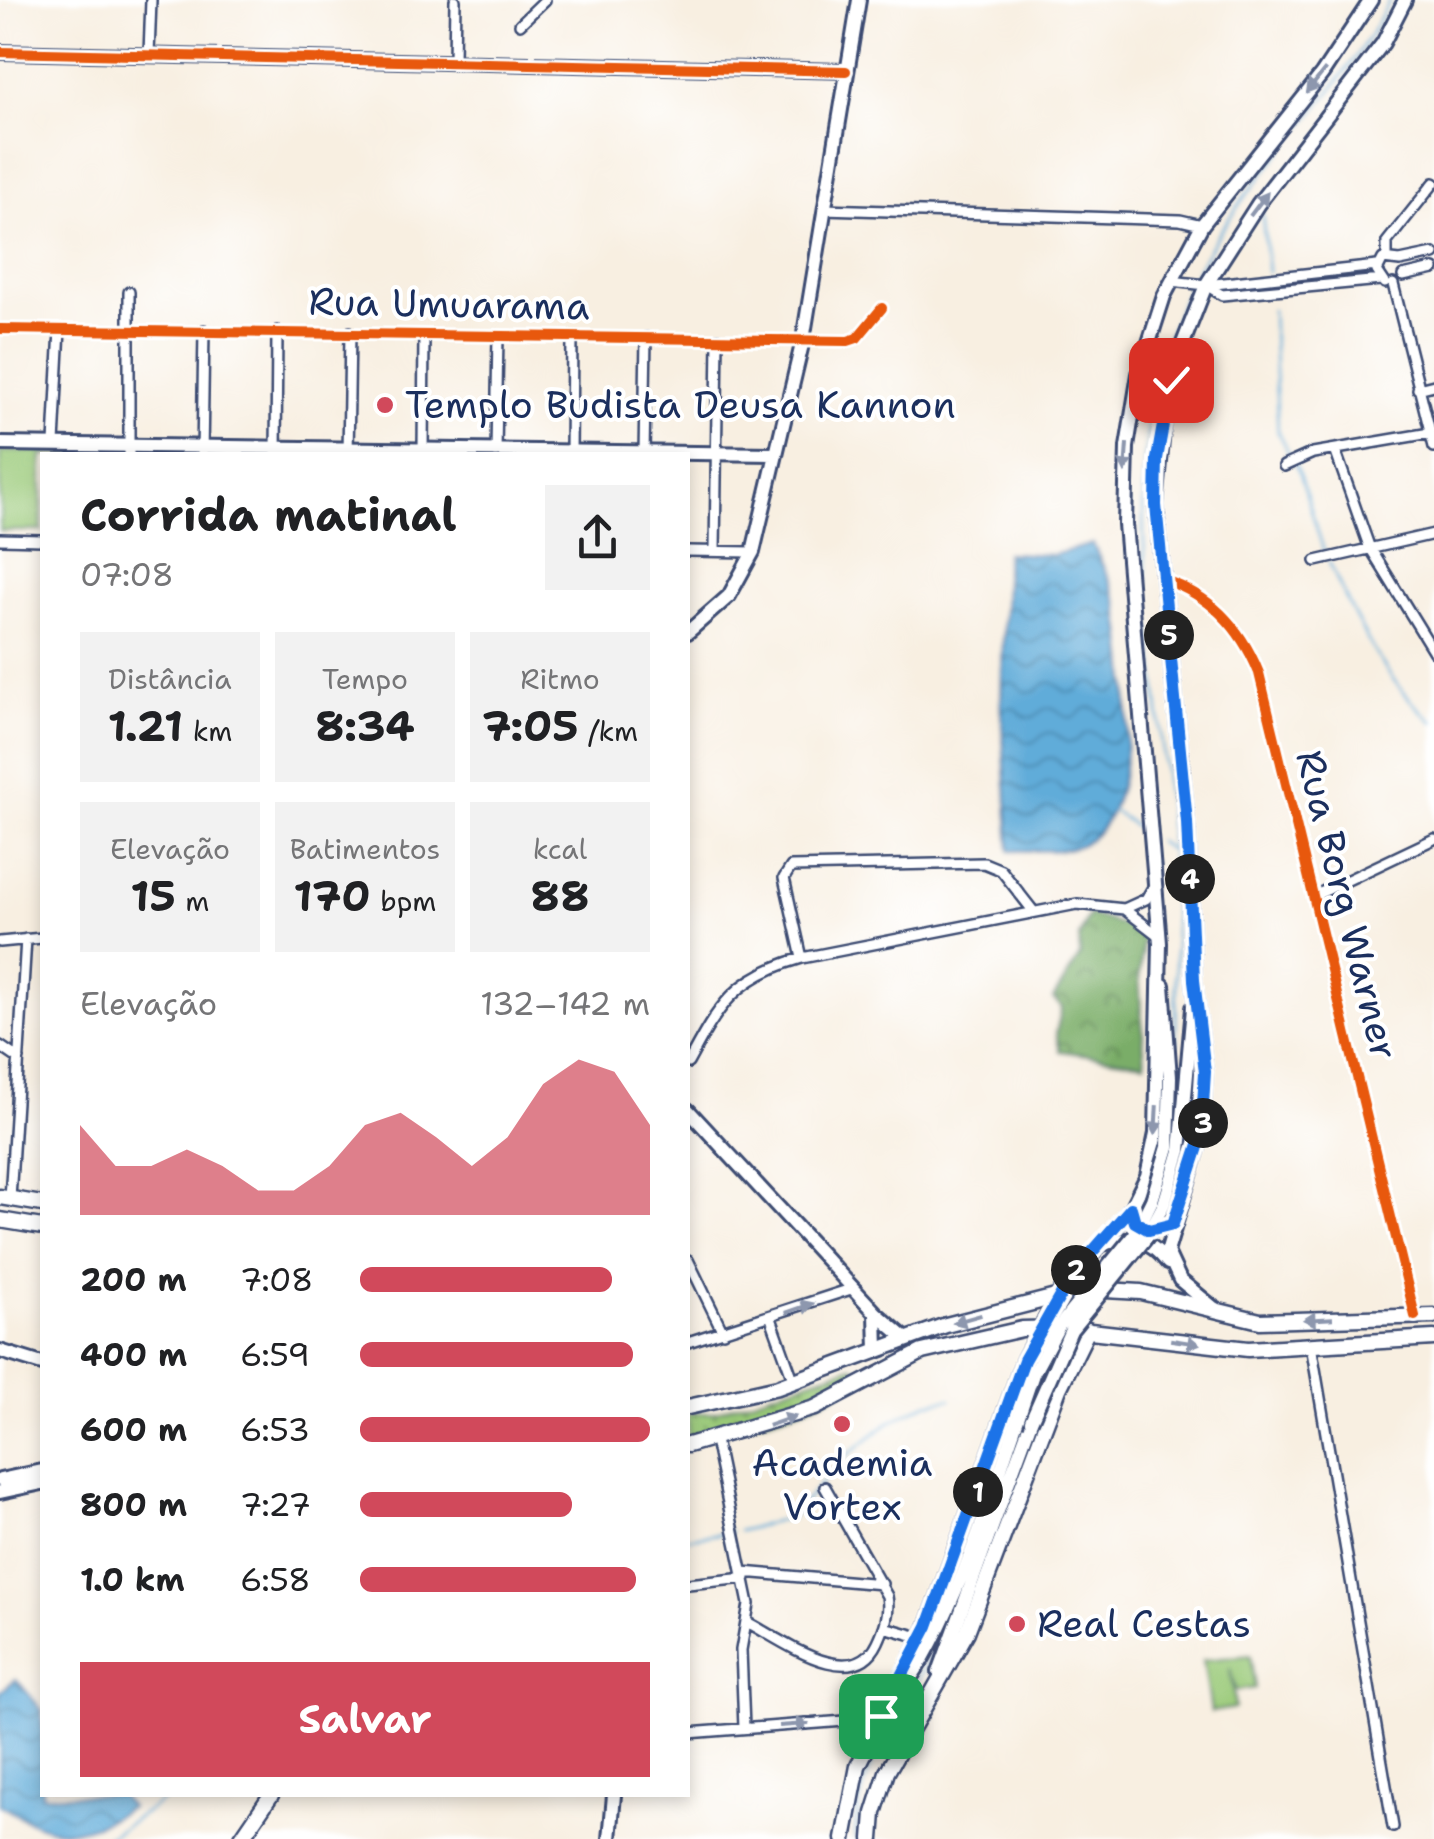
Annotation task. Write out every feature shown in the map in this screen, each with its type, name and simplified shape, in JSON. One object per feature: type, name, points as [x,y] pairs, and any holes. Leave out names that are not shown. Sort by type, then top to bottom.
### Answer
[{"type":"main road","points":[[690,630],[729,596],[753,552],[803,340],[859,0]]},
{"type":"main road","points":[[890,1702],[919,1666],[947,1604],[1038,1362],[1066,1315],[1128,1244],[1152,1200],[1170,1132],[1168,1040],[1126,548],[1125,468],[1144,356],[1202,225],[1322,74],[1371,0]]},
{"type":"main road","points":[[926,1704],[964,1610],[1037,1404],[1064,1342],[1140,1248],[1164,1204],[1186,1124],[1194,980],[1187,822],[1156,505],[1160,440],[1178,356],[1203,285],[1258,204],[1383,43],[1405,0]]},
{"type":"main road","points":[[0,52],[846,71]]},
{"type":"main road","points":[[0,444],[496,452]]},
{"type":"main road","points":[[690,453],[776,454]]},
{"type":"main road","points":[[844,1839],[849,1796],[875,1728],[923,1638],[1022,1366],[1060,1292],[1131,1208],[1154,1149],[1160,953]]},
{"type":"main road","points":[[1170,1264],[1168,1245],[1194,1165],[1204,1118],[1204,1038],[1194,980]]},
{"type":"main road","points":[[690,1112],[876,1313],[906,1338]]},
{"type":"main road","points":[[5,1198],[40,1204]]},
{"type":"main road","points":[[5,1198],[26,1225]]},
{"type":"main road","points":[[1131,1208],[1144,1228],[1159,1230],[1173,1224]]},
{"type":"main road","points":[[0,1220],[40,1227]]},
{"type":"main road","points":[[1101,1244],[1138,1240],[1154,1247],[1184,1286],[1222,1312]]},
{"type":"main road","points":[[690,1407],[794,1382],[906,1338],[1060,1292],[1087,1288],[1142,1292],[1271,1322],[1434,1316]]},
{"type":"main road","points":[[876,1313],[876,1351]]},
{"type":"main road","points":[[690,1445],[815,1408],[922,1352],[1042,1327],[1218,1347],[1434,1338]]},
{"type":"main road","points":[[872,1839],[887,1772],[967,1632],[1059,1389],[1088,1330]]},
{"type":"main road","points":[[995,1334],[1018,1344],[1022,1366]]},
{"type":"main road","points":[[0,1351],[40,1363]]},
{"type":"main road","points":[[1022,1366],[1042,1372],[1059,1389]]},
{"type":"main road","points":[[0,1480],[40,1471]]},
{"type":"main road","points":[[0,1492],[40,1484]]},
{"type":"main road","points":[[242,1839],[270,1797]]},
{"type":"main road","points":[[610,1839],[614,1797]]},
{"type":"street","points":[[149,54],[151,0]]},
{"type":"street","points":[[454,60],[455,0]]},
{"type":"street","points":[[520,24],[546,0]]},
{"type":"street","points":[[1388,257],[1387,242],[1434,183]]},
{"type":"street","points":[[823,209],[1180,220],[1202,225]]},
{"type":"street","points":[[1388,257],[1400,261],[1434,254]]},
{"type":"street","points":[[1177,282],[1203,285],[1377,266],[1388,257]]},
{"type":"street","points":[[1400,261],[1403,276]]},
{"type":"street","points":[[1377,266],[1381,280]]},
{"type":"street","points":[[1393,284],[1403,276],[1434,269]]},
{"type":"street","points":[[1203,285],[1222,295],[1381,280],[1393,284]]},
{"type":"street","points":[[1393,284],[1434,447]]},
{"type":"street","points":[[129,449],[130,292]]},
{"type":"street","name":"Rua Umuarama","points":[[0,329],[853,340],[882,308]]},
{"type":"street","points":[[54,443],[60,329]]},
{"type":"street","points":[[202,450],[204,330]]},
{"type":"street","points":[[276,450],[278,331]]},
{"type":"street","points":[[348,451],[350,332]]},
{"type":"street","points":[[423,452],[424,334]]},
{"type":"street","points":[[496,452],[498,335]]},
{"type":"street","points":[[570,452],[572,336]]},
{"type":"street","points":[[644,452],[646,337]]},
{"type":"street","points":[[715,551],[718,338]]},
{"type":"street","points":[[1418,389],[1434,385]]},
{"type":"street","points":[[1290,462],[1430,433]]},
{"type":"street","points":[[1335,450],[1369,546],[1434,652]]},
{"type":"street","points":[[1318,560],[1434,534]]},
{"type":"street","points":[[0,540],[40,540]]},
{"type":"street","points":[[690,551],[753,552]]},
{"type":"street","name":"Rua Borg Warner","points":[[1164,580],[1191,591],[1228,620],[1259,673],[1415,1316]]},
{"type":"street","points":[[1166,600],[1191,591]]},
{"type":"street","points":[[1314,896],[1434,839]]},
{"type":"street","points":[[802,958],[784,878],[790,867],[984,863],[1001,870],[1034,912]]},
{"type":"street","points":[[1124,909],[1146,898],[1155,884]]},
{"type":"street","points":[[690,1059],[731,992],[766,970],[802,958],[1084,904],[1124,909],[1159,936]]},
{"type":"street","points":[[0,942],[40,938]]},
{"type":"street","points":[[5,1198],[14,1128],[26,939]]},
{"type":"street","points":[[0,1046],[18,1058]]},
{"type":"street","points":[[0,1119],[14,1128]]},
{"type":"street","points":[[690,1264],[723,1332]]},
{"type":"street","points":[[690,1341],[854,1288]]},
{"type":"street","points":[[771,1318],[794,1382]]},
{"type":"street","points":[[1312,1345],[1394,1826]]},
{"type":"street","points":[[715,1440],[744,1575],[744,1728]]},
{"type":"street","points":[[747,1622],[838,1665],[858,1663],[869,1656],[884,1628],[889,1603],[882,1584],[825,1487]]},
{"type":"street","points":[[690,1584],[744,1575],[882,1584]]},
{"type":"street","points":[[884,1628],[923,1638]]},
{"type":"street","points":[[690,1733],[852,1721],[875,1728]]},
{"type":"green space","points":[[0,451],[123,452],[40,452],[40,531],[0,531]]},
{"type":"green space","points":[[1089,914],[1144,932],[1139,978],[1145,1063],[1060,1051],[1056,1033],[1062,1007],[1053,999],[1080,956],[1079,937]]},
{"type":"green space","points":[[853,1366],[860,1374],[849,1386],[808,1407],[690,1439],[690,1413],[711,1413]]},
{"type":"green space","points":[[1250,1655],[1255,1688],[1235,1691],[1230,1668],[1235,1708],[1211,1712],[1203,1660]]},
{"type":"water","points":[[1093,544],[1117,600],[1126,664],[1127,733],[1116,798],[1104,824],[1078,846],[1010,851],[1001,702],[1006,553],[1053,555]]},
{"type":"water","points":[[16,1679],[40,1708],[40,1797],[121,1797],[130,1807],[95,1825],[65,1831],[35,1824],[0,1805],[0,1692]]},
{"type":"waterway","points":[[1192,280],[1237,207],[1344,73],[1390,0]]},
{"type":"waterway","points":[[1262,213],[1268,272]]},
{"type":"waterway","points":[[1175,1071],[1172,866],[1143,513],[1152,401],[1166,345],[1188,288]]},
{"type":"waterway","points":[[1272,310],[1278,433],[1300,474],[1325,555]]},
{"type":"waterway","points":[[1329,562],[1360,627],[1386,669],[1434,722]]},
{"type":"waterway","points":[[1111,809],[1146,834]]},
{"type":"waterway","points":[[1157,841],[1171,851]]},
{"type":"waterway","points":[[739,1531],[790,1518],[844,1458],[888,1423],[927,1403],[951,1399]]},
{"type":"waterway","points":[[690,1538],[731,1532]]},
{"type":"waterway","points":[[856,1839],[864,1784],[944,1631]]},
{"type":"waterway","points":[[105,1839],[168,1797]]},
{"type":"cycle path","points":[[0,52],[846,71]]},
{"type":"cycle path","points":[[0,329],[848,341],[857,338],[882,308]]},
{"type":"cycle path","points":[[1164,580],[1196,595],[1222,615],[1243,642],[1259,673],[1415,1316]]},
{"type":"place","name":"Templo Budista Deusa Kannon","points":[[385,405]]},
{"type":"place","name":"Academia Vortex","points":[[842,1424]]},
{"type":"place","name":"Real Cestas","points":[[1017,1624]]},
{"type":"route","points":[[881,1716],[928,1626],[1024,1360],[1060,1292],[1131,1208],[1135,1222],[1149,1230],[1173,1224],[1201,1138],[1204,1038],[1194,980],[1187,822],[1156,505],[1157,459],[1171,380]]}]
